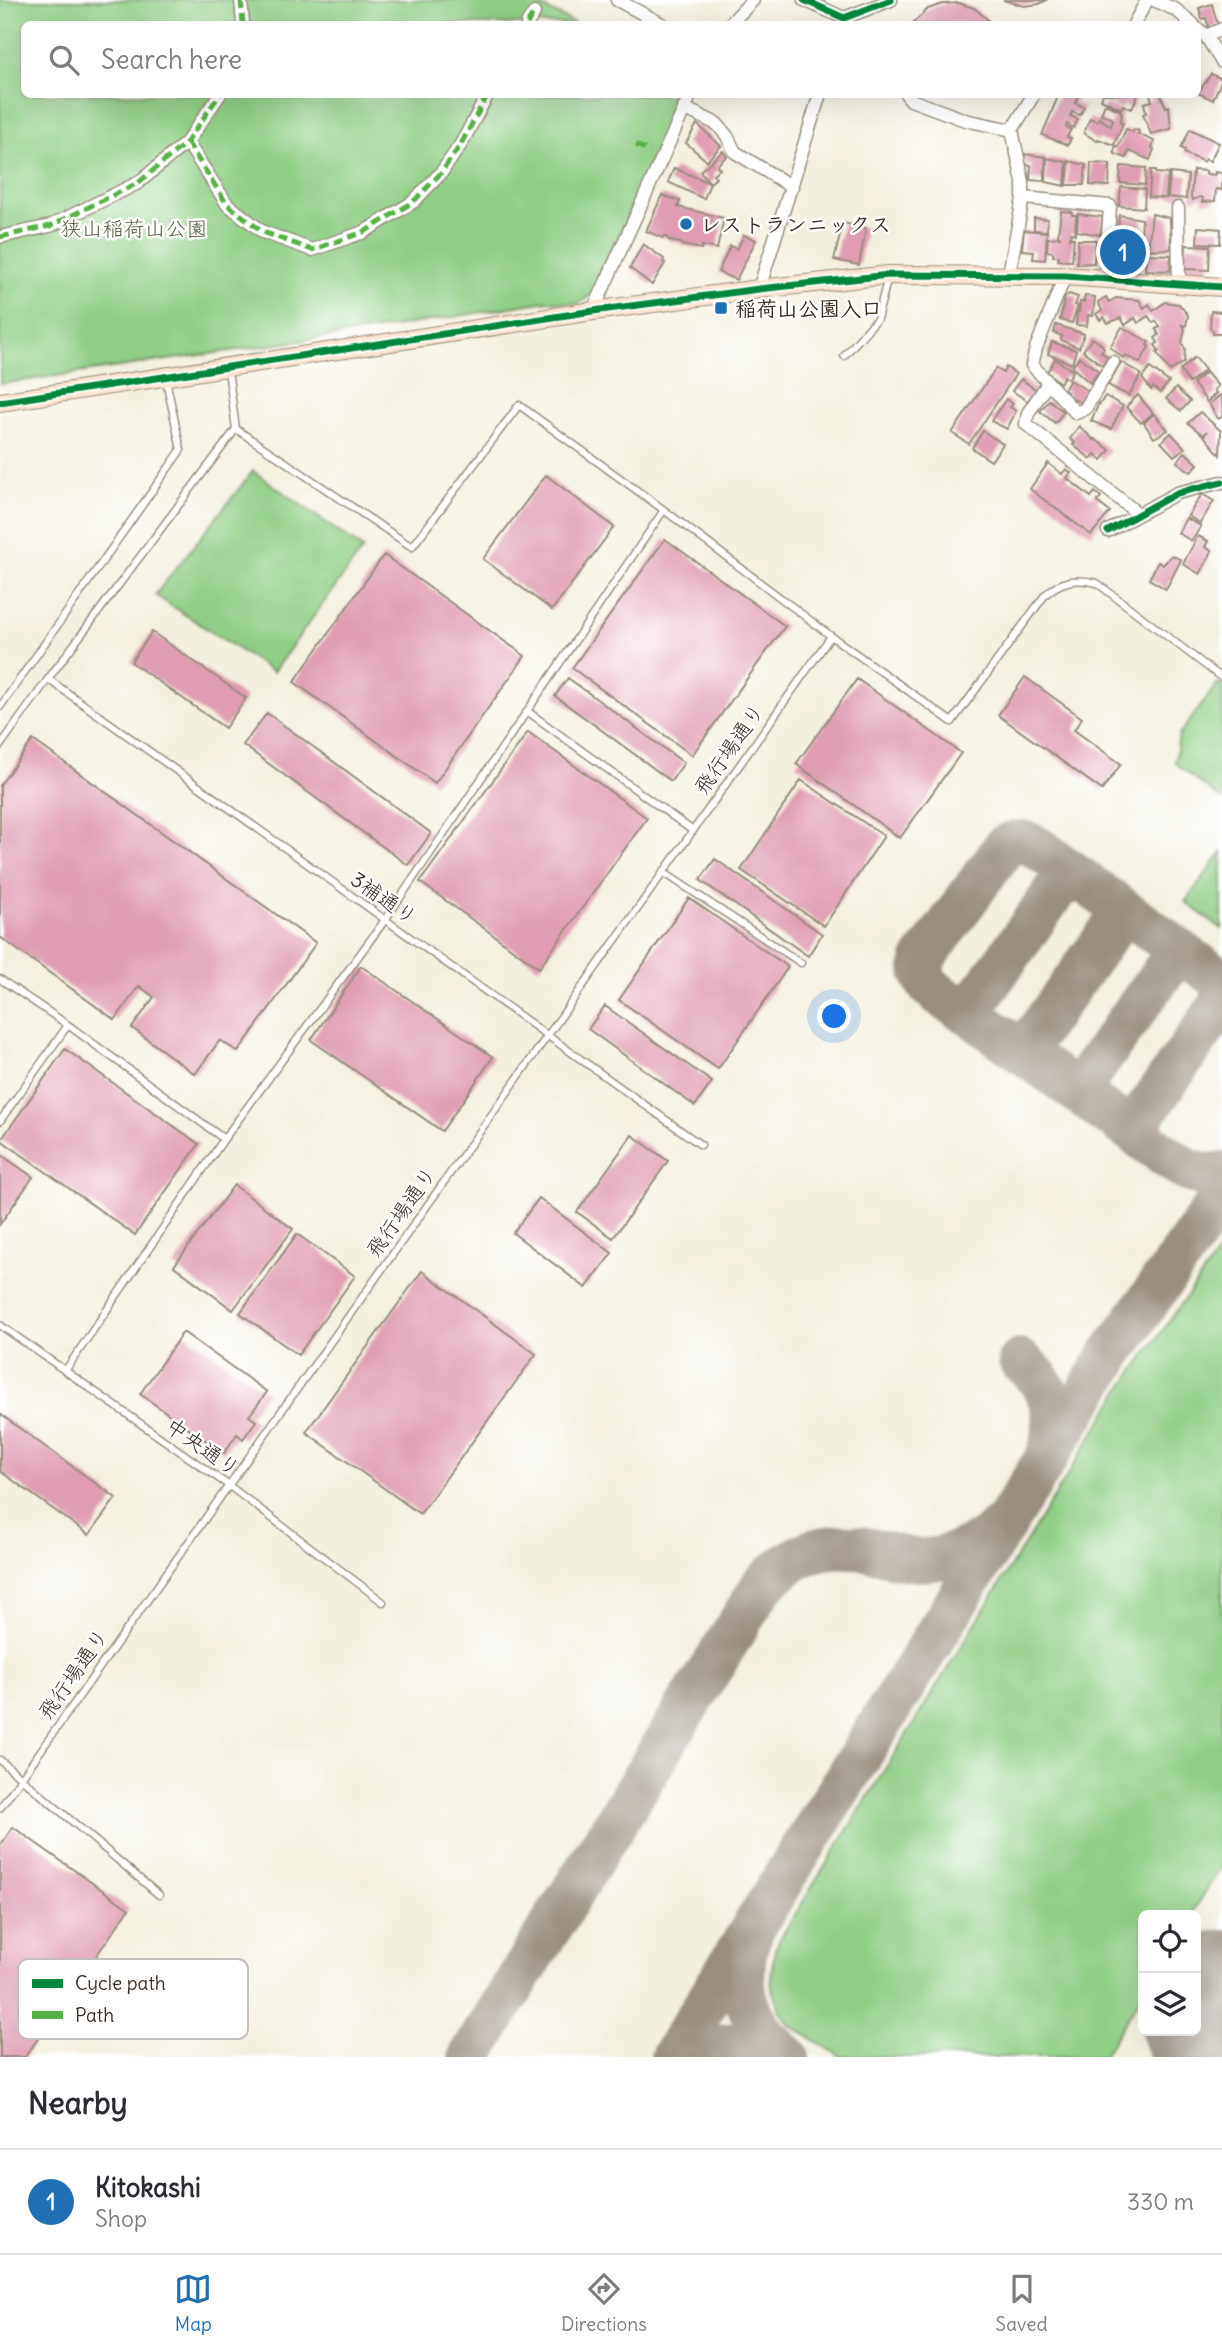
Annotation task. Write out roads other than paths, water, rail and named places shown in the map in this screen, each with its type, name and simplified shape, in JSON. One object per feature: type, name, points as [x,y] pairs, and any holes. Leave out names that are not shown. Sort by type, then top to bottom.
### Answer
[{"type":"street","points":[[241,0],[243,21]]},
{"type":"street","points":[[617,0],[656,21]]},
{"type":"street","points":[[733,21],[753,0]]},
{"type":"street","points":[[804,0],[843,21],[891,0]]},
{"type":"street","points":[[1136,21],[1147,0]]},
{"type":"street","points":[[1154,0],[1178,5],[1191,21]]},
{"type":"street","points":[[1222,29],[1202,32],[1222,62]]},
{"type":"street","points":[[0,237],[50,226],[138,183],[187,142],[217,98]]},
{"type":"street","points":[[187,142],[227,204],[263,232],[312,250],[364,232],[412,202],[441,173],[461,144],[486,98]]},
{"type":"street","points":[[593,311],[689,98]]},
{"type":"street","points":[[759,289],[819,98]]},
{"type":"street","points":[[909,98],[965,120],[1012,130]]},
{"type":"street","points":[[1009,274],[1023,198],[1023,182],[1012,130],[1032,98]]},
{"type":"street","points":[[684,108],[717,124],[742,158],[792,187]]},
{"type":"street","points":[[1023,198],[1110,206],[1105,278]]},
{"type":"street","points":[[1178,208],[1179,285]]},
{"type":"street","points":[[0,401],[166,378],[593,311],[889,275],[1065,276],[1222,287]]},
{"type":"street","points":[[1065,276],[1036,348],[1032,365],[1076,413],[1085,409],[1113,362]]},
{"type":"street","points":[[1048,383],[1028,413],[1026,424],[1137,513]]},
{"type":"street","points":[[1108,531],[1177,493],[1222,482]]},
{"type":"lane","points":[[844,356],[877,319],[889,275]]},
{"type":"lane","points":[[0,746],[236,429],[228,368]]},
{"type":"lane","points":[[0,707],[181,450],[166,378]]},
{"type":"lane","points":[[236,429],[412,547],[519,405],[952,722],[1045,595],[1065,581],[1083,580],[1097,583],[1222,678]]},
{"type":"lane","points":[[65,1371],[224,1139],[385,920],[664,510]]},
{"type":"lane","name":"飛行場通り","points":[[0,1808],[831,636]]},
{"type":"lane","name":"3補通り","points":[[48,679],[701,1145]]},
{"type":"lane","points":[[527,711],[693,831]]},
{"type":"lane","points":[[663,872],[801,963]]},
{"type":"lane","points":[[0,979],[224,1139]]},
{"type":"lane","points":[[0,1121],[68,1025]]},
{"type":"lane","name":"中央通り","points":[[0,1325],[228,1486],[383,1602]]},
{"type":"lane","points":[[0,1760],[159,1895]]},
{"type":"place","name":"レストランニックス","points":[[686,224]]},
{"type":"place","name":"Kitokashi","points":[[1123,252]]},
{"type":"place","name":"稲荷山公園入口","points":[[721,308]]},
{"type":"park label","name":"狭山稲荷山公園","points":[[134,228]]}]
